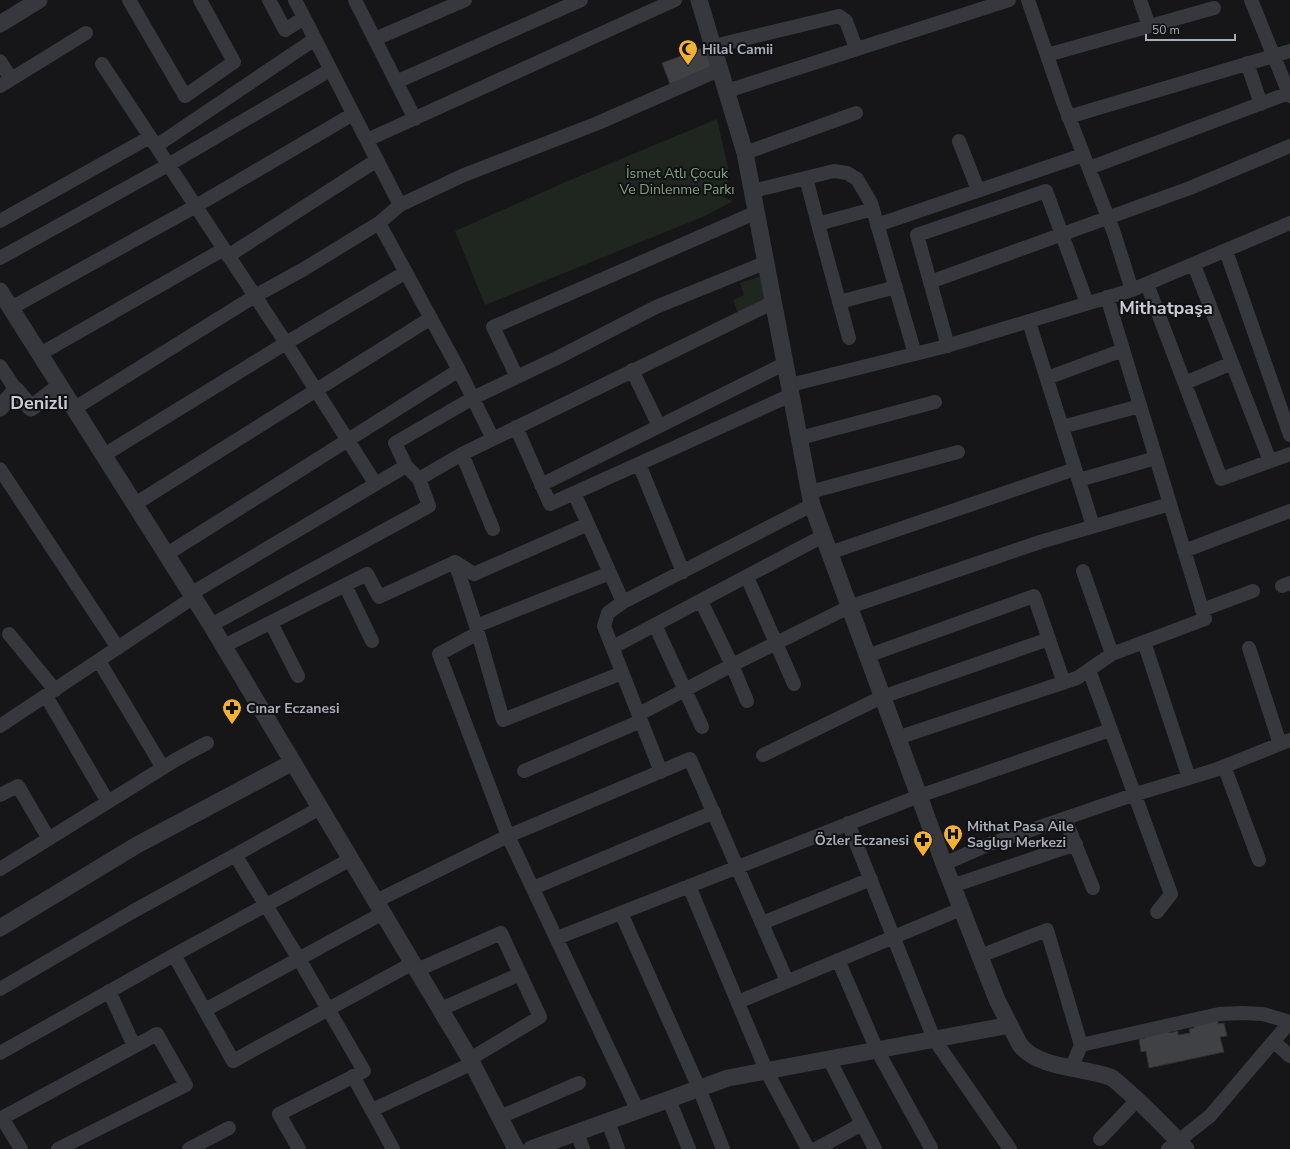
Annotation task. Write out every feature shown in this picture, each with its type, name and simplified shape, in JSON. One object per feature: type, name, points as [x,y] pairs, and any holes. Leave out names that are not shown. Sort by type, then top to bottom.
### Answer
[{"type":"street","points":[[2,19],[39,0]]},
{"type":"street","points":[[129,0],[185,96],[234,62],[200,0]]},
{"type":"street","points":[[269,0],[285,30],[304,18]]},
{"type":"street","points":[[295,0],[400,205]]},
{"type":"street","points":[[355,0],[415,119]]},
{"type":"street","points":[[375,39],[465,0]]},
{"type":"street","points":[[396,82],[581,0]]},
{"type":"street","points":[[367,140],[675,0]]},
{"type":"street","points":[[699,0],[746,153],[811,499],[829,553],[952,886],[1010,1025],[1024,1051],[1033,1056],[1071,1069],[1111,1078],[1137,1100],[1177,1146],[1210,1116],[1290,1022],[1263,1014],[1219,1014],[1080,1045]]},
{"type":"street","points":[[726,91],[1009,0]]},
{"type":"street","points":[[1028,0],[1068,117],[1108,218],[1132,290]]},
{"type":"street","points":[[1140,0],[1149,26]]},
{"type":"street","points":[[1089,168],[1289,94],[1251,0]]},
{"type":"street","points":[[1047,55],[1214,8]]},
{"type":"street","points":[[714,46],[839,16],[846,21],[856,48]]},
{"type":"street","points":[[0,61],[6,83],[86,33]]},
{"type":"street","points":[[0,222],[153,141],[315,39]]},
{"type":"street","points":[[1068,117],[1290,51]]},
{"type":"street","points":[[1247,63],[1261,104]]},
{"type":"street","points":[[102,64],[286,343],[375,484]]},
{"type":"street","points":[[75,408],[255,296],[304,269],[379,223],[400,205],[464,175],[598,123],[721,69]]},
{"type":"street","points":[[0,258],[168,165],[330,70]]},
{"type":"street","points":[[746,153],[856,113]]},
{"type":"street","points":[[11,308],[196,206],[353,114]]},
{"type":"street","points":[[959,141],[978,190]]},
{"type":"street","points":[[930,282],[1190,188],[1290,146]]},
{"type":"street","points":[[878,224],[1083,155]]},
{"type":"street","points":[[40,354],[226,252],[377,160]]},
{"type":"street","points":[[753,191],[834,171],[847,173],[857,178],[865,191],[878,224],[915,354]]},
{"type":"street","points":[[806,178],[848,338]]},
{"type":"street","points":[[948,346],[917,235],[1046,191],[1087,303]]},
{"type":"street","points":[[818,224],[873,209]]},
{"type":"street","points":[[516,377],[493,327],[757,212]]},
{"type":"street","points":[[379,223],[459,370],[493,438]]},
{"type":"street","points":[[516,427],[550,504],[639,464],[791,390],[915,354],[948,346],[1132,290],[1290,223]]},
{"type":"street","points":[[1226,251],[1290,433]]},
{"type":"street","points":[[211,625],[429,506],[419,478],[406,466],[395,444],[473,398],[656,307],[767,262]]},
{"type":"street","points":[[1194,265],[1270,461]]},
{"type":"street","points":[[104,455],[286,343],[406,272]]},
{"type":"street","points":[[1147,284],[1221,479],[1290,454]]},
{"type":"street","points":[[839,302],[896,287]]},
{"type":"street","points":[[0,291],[224,646],[441,1009],[471,1061],[516,1149]]},
{"type":"street","points":[[897,738],[1077,678],[1112,654],[1205,619],[1107,297]]},
{"type":"street","points":[[419,478],[493,438],[774,302]]},
{"type":"street","points":[[135,504],[315,389],[431,318]]},
{"type":"street","points":[[1029,322],[1093,526]]},
{"type":"street","points":[[1046,378],[1123,350]]},
{"type":"street","points":[[541,485],[786,363]]},
{"type":"street","points":[[1185,383],[1232,363]]},
{"type":"street","points":[[0,366],[16,390],[31,408],[60,386]]},
{"type":"street","points":[[167,554],[459,370]]},
{"type":"street","points":[[632,370],[659,426]]},
{"type":"street","points":[[0,408],[16,390]]},
{"type":"street","points":[[800,438],[935,402]]},
{"type":"street","points":[[1062,427],[1140,406]]},
{"type":"street","points":[[661,772],[604,626],[608,613],[623,602],[683,572],[811,499],[958,452]]},
{"type":"street","points":[[462,454],[493,529]]},
{"type":"street","points":[[829,553],[1077,474],[1156,458]]},
{"type":"street","points":[[639,464],[683,572]]},
{"type":"street","points":[[0,726],[99,661],[193,595],[406,466]]},
{"type":"street","points":[[0,469],[118,648]]},
{"type":"street","points":[[574,493],[623,602]]},
{"type":"street","points":[[524,771],[640,717],[685,689],[732,664],[849,607],[1040,542],[1170,504]]},
{"type":"street","points":[[1184,551],[1290,511]]},
{"type":"street","points":[[455,562],[474,574],[588,524]]},
{"type":"street","points":[[612,647],[823,536]]},
{"type":"street","points":[[224,646],[367,574],[379,597],[455,562]]},
{"type":"street","points":[[455,562],[477,629],[503,720],[622,673]]},
{"type":"street","points":[[1083,571],[1112,654]]},
{"type":"street","points":[[610,573],[477,629],[439,654],[508,836],[638,1111]]},
{"type":"street","points":[[747,577],[794,684]]},
{"type":"street","points":[[346,585],[372,641]]},
{"type":"street","points":[[1202,610],[1253,591]]},
{"type":"street","points":[[867,656],[1034,596],[1064,683]]},
{"type":"street","points":[[701,601],[732,664],[747,701]]},
{"type":"street","points":[[270,623],[298,676]]},
{"type":"street","points":[[655,625],[702,728]]},
{"type":"street","points":[[9,634],[50,693],[108,802]]},
{"type":"street","points":[[763,755],[882,697],[1048,638]]},
{"type":"street","points":[[1144,642],[1189,778]]},
{"type":"street","points":[[944,864],[987,845],[1066,819],[1133,794],[1224,766],[1285,742],[1249,648]]},
{"type":"street","points":[[99,661],[163,768]]},
{"type":"street","points":[[1089,670],[1133,794],[1171,894],[1157,912]]},
{"type":"street","points":[[557,938],[919,796],[1110,730]]},
{"type":"street","points":[[0,869],[207,742]]},
{"type":"street","points":[[205,1010],[299,959],[379,907],[508,836],[690,759],[787,981]]},
{"type":"street","points":[[0,928],[137,845],[293,762]]},
{"type":"street","points":[[1224,766],[1259,860]]},
{"type":"street","points":[[0,795],[18,786],[49,839]]},
{"type":"street","points":[[0,988],[132,912],[320,808]]},
{"type":"street","points":[[533,888],[714,812]]},
{"type":"street","points":[[1066,819],[1093,888]]},
{"type":"street","points":[[848,823],[934,1039],[1010,1149]]},
{"type":"street","points":[[952,886],[1076,844]]},
{"type":"street","points":[[234,855],[299,959],[364,1071],[279,1114],[299,1149]]},
{"type":"street","points":[[0,1053],[174,955],[351,859]]},
{"type":"street","points":[[762,923],[871,879]]},
{"type":"street","points":[[689,886],[766,1070],[808,1149]]},
{"type":"street","points":[[738,1002],[961,909]]},
{"type":"street","points":[[621,913],[699,1088],[723,1149]]},
{"type":"street","points":[[980,956],[1046,930],[1080,1045],[1071,1069]]},
{"type":"street","points":[[174,955],[233,1061],[328,1010],[415,966],[501,933],[540,1017],[471,1061],[372,1110]]},
{"type":"street","points":[[838,960],[877,1050],[931,1148]]},
{"type":"street","points":[[441,1009],[520,974]]},
{"type":"street","points":[[109,991],[134,1046]]},
{"type":"street","points":[[531,1149],[728,1078],[1010,1025]]},
{"type":"street","points":[[21,1149],[2,1118],[157,1034],[186,1085],[58,1149]]},
{"type":"street","points":[[1274,1042],[1290,1056]]},
{"type":"street","points":[[829,1059],[875,1149]]},
{"type":"street","points":[[353,1076],[393,1149]]},
{"type":"street","points":[[500,1117],[579,1083]]},
{"type":"street","points":[[669,1100],[689,1149]]},
{"type":"street","points":[[1100,1139],[1137,1100]]},
{"type":"street","points":[[608,1122],[618,1149]]},
{"type":"street","points":[[816,1149],[862,1124]]},
{"type":"street","points":[[189,1149],[228,1128]]},
{"type":"street","points":[[577,1133],[583,1149]]},
{"type":"green space","name":"İsmet Atlı Çocuk Ve Dinlenme Parkı","points":[[717,119],[729,172],[727,187],[723,197],[733,201],[705,216],[485,305],[455,231],[568,181]]},
{"type":"green space","points":[[765,275],[770,304],[740,319],[733,300],[744,295],[740,283]]},
{"type":"building","name":"Hilal Camii","points":[[705,47],[713,68],[670,84],[662,63]]},
{"type":"building","points":[[1218,1020],[1218,1024],[1224,1023],[1227,1036],[1220,1037],[1224,1052],[1149,1068],[1146,1051],[1141,1052],[1139,1039],[1145,1038],[1146,1035],[1168,1031],[1169,1033],[1178,1031],[1178,1035],[1190,1033],[1189,1029],[1194,1028],[1194,1025]]},
{"type":"place","name":"Hilal Camii","points":[[688,66]]},
{"type":"place","name":"Cınar Eczanesi","points":[[232,725]]},
{"type":"place","name":"Mithat Pasa Aile Saglıgı Merkezi","points":[[953,851]]},
{"type":"place","name":"Özler Eczanesi","points":[[923,857]]},
{"type":"district","name":"Mithatpaşa","points":[[1166,308]]},
{"type":"district","name":"Denizli","points":[[39,403]]}]
